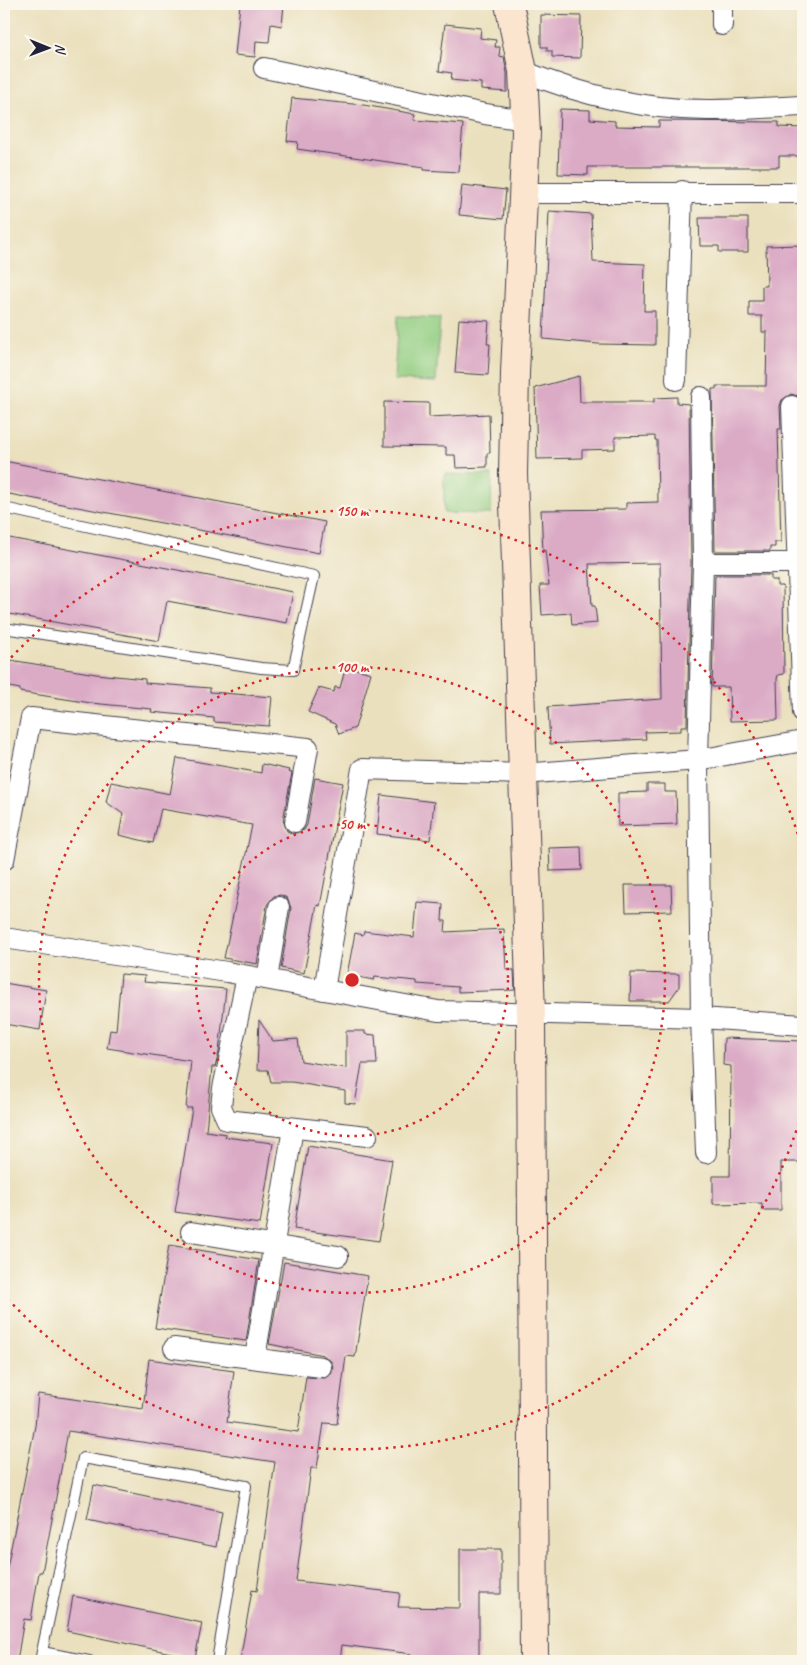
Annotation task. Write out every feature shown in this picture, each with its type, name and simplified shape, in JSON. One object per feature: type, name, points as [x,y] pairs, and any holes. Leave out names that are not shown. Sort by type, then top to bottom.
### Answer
[{"type":"street","points":[[509,4],[523,72],[526,120],[525,193],[515,373],[513,473],[532,1015],[534,1661]]},
{"type":"street","points":[[722,4],[722,25]]},
{"type":"street","points":[[264,68],[485,114],[526,120]]},
{"type":"street","points":[[523,72],[551,83],[637,104],[707,110],[803,106]]},
{"type":"street","points":[[525,193],[682,191],[803,193]]},
{"type":"street","points":[[676,380],[682,191]]},
{"type":"street","points":[[701,397],[703,563],[698,760],[701,1018],[706,1153]]},
{"type":"street","points":[[792,406],[800,563],[803,712]]},
{"type":"street","points":[[703,563],[800,563]]},
{"type":"street","points":[[4,860],[10,798],[31,718],[308,748],[295,822]]},
{"type":"street","points":[[324,990],[362,769],[523,774],[698,760],[803,741]]},
{"type":"street","points":[[279,907],[223,1088],[221,1107],[227,1120],[368,1136]]},
{"type":"street","points":[[4,938],[257,977],[438,1011],[701,1018],[803,1025]]},
{"type":"street","points":[[255,1358],[293,1128]]},
{"type":"street","points":[[191,1232],[338,1256]]},
{"type":"street","points":[[174,1348],[321,1367]]},
{"type":"lane","points":[[4,508],[314,576],[294,670],[261,668],[4,628]]},
{"type":"lane","points":[[89,1661],[41,1657],[84,1458],[246,1486],[217,1661]]},
{"type":"green space","points":[[398,316],[440,318],[436,382],[394,380]]},
{"type":"green space","points":[[444,474],[492,475],[491,514],[444,513]]},
{"type":"building","points":[[240,4],[284,4],[282,26],[271,24],[269,42],[256,41],[255,57],[235,55]]},
{"type":"building","points":[[541,15],[581,16],[580,58],[552,57],[552,51],[547,51],[547,47],[541,47]]},
{"type":"building","points":[[445,24],[481,28],[480,38],[496,40],[495,47],[500,47],[499,56],[504,57],[507,73],[507,92],[481,90],[481,83],[451,80],[452,73],[439,71]]},
{"type":"building","points":[[292,98],[363,105],[415,114],[414,120],[463,124],[459,172],[424,170],[424,167],[297,149],[298,142],[287,141]]},
{"type":"building","points":[[560,109],[590,110],[590,119],[615,121],[615,126],[659,127],[659,121],[779,122],[779,127],[803,128],[803,156],[779,156],[779,167],[588,167],[588,175],[558,174]]},
{"type":"building","points":[[462,185],[506,190],[503,219],[459,215]]},
{"type":"building","points":[[549,211],[591,214],[593,262],[645,264],[644,311],[655,311],[655,345],[598,344],[543,339]]},
{"type":"building","points":[[699,218],[748,218],[748,252],[719,252],[719,246],[700,246]]},
{"type":"building","points":[[802,245],[803,403],[798,396],[791,394],[782,400],[780,406],[781,429],[778,429],[781,542],[775,542],[775,547],[770,547],[770,551],[715,551],[712,389],[716,389],[716,386],[766,386],[767,332],[762,332],[762,316],[749,316],[749,301],[762,301],[762,286],[767,286],[766,246]]},
{"type":"building","points":[[459,319],[489,321],[487,344],[490,344],[488,375],[455,373]]},
{"type":"building","points":[[579,376],[580,402],[654,402],[654,398],[677,397],[677,403],[689,404],[691,563],[687,726],[681,726],[681,731],[645,732],[646,739],[550,744],[548,707],[662,699],[660,563],[589,564],[592,606],[595,606],[597,623],[572,625],[571,613],[542,615],[540,585],[549,585],[545,550],[543,551],[541,510],[626,509],[626,503],[658,502],[657,440],[655,440],[655,436],[615,437],[615,449],[582,450],[582,458],[537,459],[535,388]]},
{"type":"building","points":[[384,402],[429,403],[429,417],[489,414],[490,453],[487,453],[487,467],[456,468],[455,455],[446,455],[446,447],[384,446]]},
{"type":"building","points":[[4,461],[325,522],[319,553],[4,493]]},
{"type":"building","points":[[4,537],[293,592],[287,623],[167,601],[159,641],[4,613]]},
{"type":"building","points":[[715,575],[771,575],[771,580],[777,580],[777,586],[783,586],[784,674],[778,675],[777,679],[778,720],[730,721],[729,687],[712,687]]},
{"type":"building","points":[[4,659],[96,674],[145,679],[145,683],[210,688],[210,692],[272,697],[269,726],[214,722],[214,718],[151,712],[152,709],[91,703],[20,692],[20,689],[4,686]]},
{"type":"building","points":[[346,666],[371,673],[355,728],[339,734],[335,724],[308,712],[319,688],[334,692],[335,687],[340,688]]},
{"type":"building","points":[[177,758],[261,773],[262,764],[289,770],[288,772],[292,773],[283,820],[287,831],[293,834],[304,830],[307,825],[315,778],[343,783],[320,906],[317,905],[304,973],[281,968],[291,908],[287,898],[281,895],[274,896],[267,905],[257,964],[224,958],[252,825],[161,809],[153,843],[119,835],[123,814],[106,802],[111,782],[170,794]]},
{"type":"building","points":[[647,784],[665,784],[665,792],[676,792],[677,824],[618,826],[618,793],[647,792]]},
{"type":"building","points":[[381,795],[434,802],[430,840],[377,834]]},
{"type":"building","points":[[581,847],[582,870],[550,871],[549,848]]},
{"type":"building","points":[[625,885],[671,885],[672,911],[626,912]]},
{"type":"building","points":[[417,902],[443,904],[442,921],[446,921],[445,932],[504,929],[506,970],[514,970],[515,990],[458,992],[458,987],[417,984],[417,981],[375,977],[374,980],[347,975],[355,933],[363,935],[364,931],[414,937]]},
{"type":"building","points":[[631,973],[679,974],[679,987],[669,1001],[630,1001]]},
{"type":"building","points":[[121,974],[145,976],[144,982],[226,989],[219,1052],[215,1067],[212,1067],[206,1131],[226,1134],[225,1137],[273,1143],[260,1224],[175,1212],[192,1108],[186,1108],[191,1061],[107,1048],[110,1030],[116,1031]]},
{"type":"building","points":[[4,983],[46,990],[40,1030],[4,1024]]},
{"type":"building","points":[[259,1020],[273,1041],[298,1039],[301,1061],[346,1068],[346,1031],[365,1031],[365,1034],[375,1035],[377,1064],[362,1064],[355,1104],[345,1103],[345,1091],[292,1082],[271,1082],[268,1070],[257,1070]]},
{"type":"building","points":[[724,1038],[803,1041],[803,1162],[781,1162],[781,1210],[762,1210],[762,1203],[713,1204],[713,1176],[730,1176],[731,1066],[723,1065]]},
{"type":"building","points":[[308,1146],[392,1160],[379,1241],[294,1229]]},
{"type":"building","points":[[169,1245],[259,1260],[246,1341],[155,1328]]},
{"type":"building","points":[[284,1262],[368,1276],[355,1357],[346,1356],[337,1424],[324,1423],[317,1468],[311,1468],[296,1581],[400,1593],[398,1607],[460,1608],[460,1549],[501,1549],[501,1594],[479,1594],[479,1661],[412,1661],[412,1654],[342,1645],[340,1661],[240,1661],[252,1590],[257,1591],[275,1462],[68,1431],[42,1572],[39,1572],[31,1620],[24,1619],[17,1661],[4,1661],[4,1583],[35,1426],[38,1394],[143,1409],[149,1359],[234,1371],[227,1422],[298,1432],[306,1377],[325,1378],[331,1374],[333,1368],[332,1362],[323,1355],[269,1344]]},
{"type":"building","points":[[94,1485],[222,1512],[216,1547],[87,1520]]},
{"type":"building","points":[[73,1596],[202,1623],[195,1658],[67,1631]]}]
